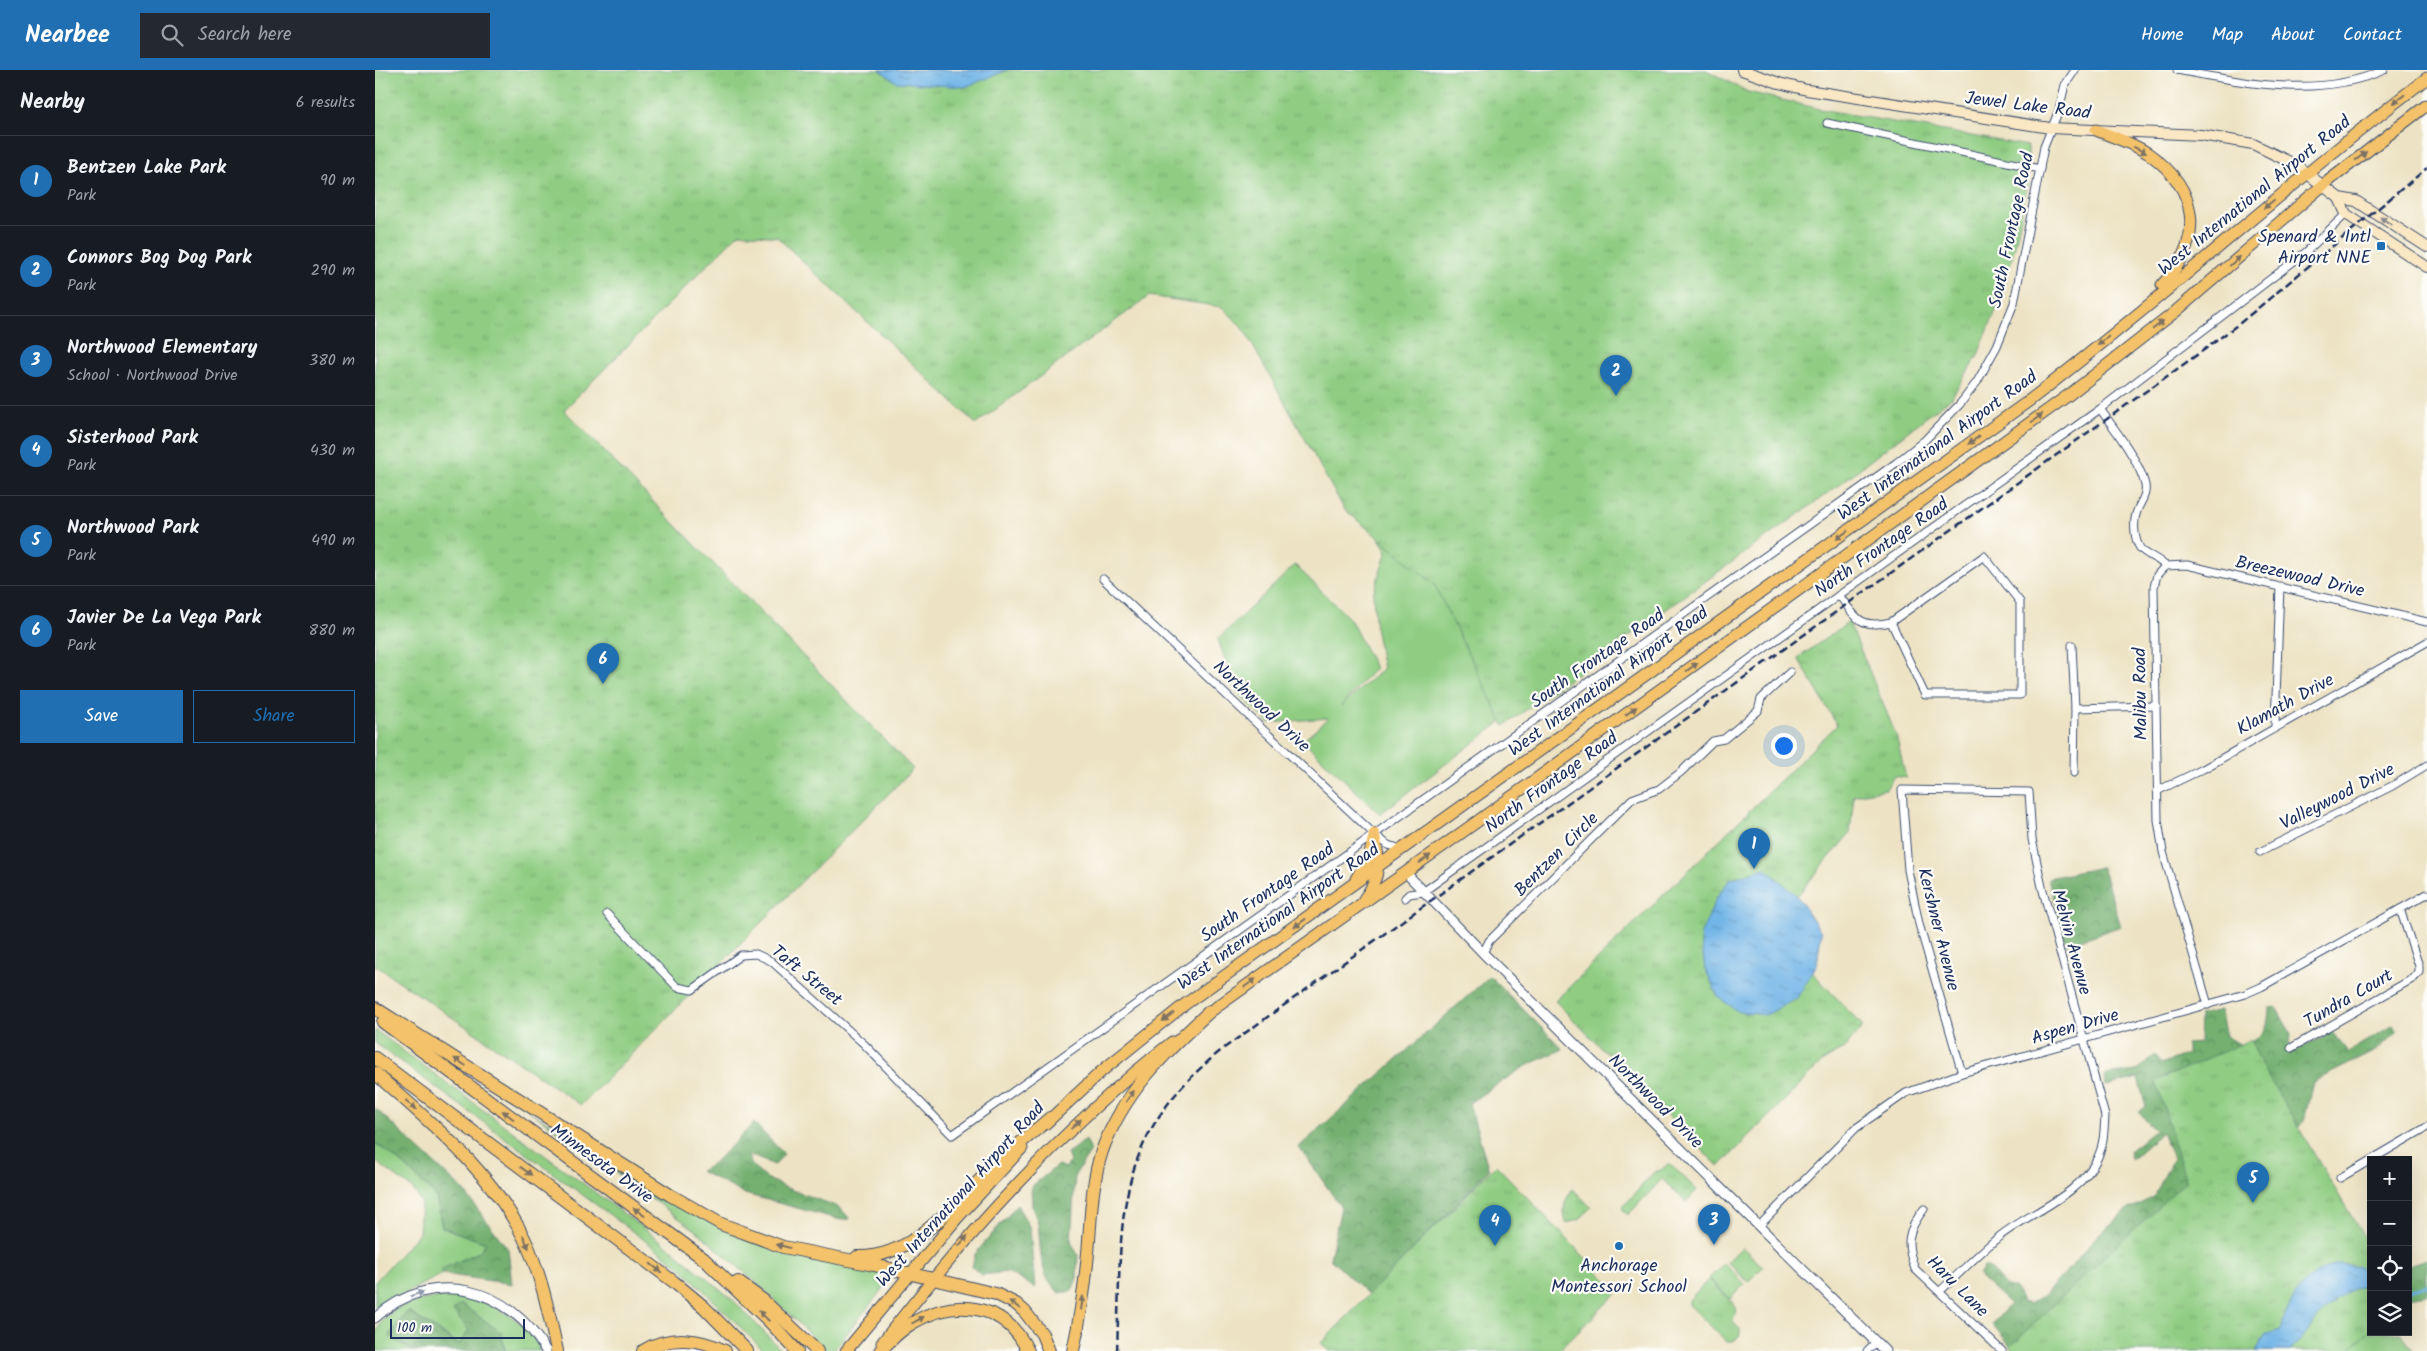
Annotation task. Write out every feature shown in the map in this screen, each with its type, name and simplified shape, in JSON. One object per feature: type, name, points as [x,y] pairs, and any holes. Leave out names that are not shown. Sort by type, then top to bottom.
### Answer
[{"type":"highway","points":[[375,1008],[662,1190],[721,1224],[783,1247],[996,1294],[1016,1304],[1034,1323],[1049,1351]]},
{"type":"highway","points":[[1073,1351],[1082,1301],[1093,1191],[1101,1153],[1126,1101],[1148,1073],[1210,1011]]},
{"type":"highway","name":"Minnesota Drive","points":[[375,1016],[714,1268],[797,1351]]},
{"type":"highway","points":[[375,1058],[667,1276],[704,1307],[747,1351]]},
{"type":"highway","points":[[375,1073],[459,1149],[489,1182],[504,1202],[525,1240],[536,1267],[557,1351]]},
{"type":"highway","points":[[830,1256],[875,1256],[889,1252],[909,1242],[949,1211],[996,1164],[1050,1118]]},
{"type":"highway","points":[[714,1268],[739,1282],[764,1301],[817,1351]]},
{"type":"highway","points":[[880,1351],[914,1322],[946,1308],[963,1306],[988,1312],[1000,1318],[1019,1335],[1028,1351]]},
{"type":"highway","points":[[643,1351],[657,1344],[679,1340],[695,1340],[725,1351]]},
{"type":"main road","name":"Jewel Lake Road","points":[[1742,70],[1779,83],[1807,90],[2050,128],[2201,135],[2236,140],[2267,150],[2306,173],[2339,198]]},
{"type":"main road","name":"West International Airport Road","points":[[847,1349],[974,1199],[1050,1118],[1156,1026],[2026,403],[2120,328],[2306,173],[2427,78]]},
{"type":"main road","name":"West International Airport Road","points":[[876,1351],[932,1279],[982,1220],[1052,1146],[1116,1087],[1210,1011],[1406,873],[2070,394],[2175,312],[2322,186],[2427,105]]},
{"type":"main road","points":[[2096,130],[2141,150],[2154,158],[2179,184],[2187,198],[2191,215],[2189,239],[2182,260],[2164,284],[2120,328]]},
{"type":"main road","points":[[2339,198],[2346,214],[2427,267]]},
{"type":"main road","points":[[2339,198],[2356,201],[2427,247]]},
{"type":"main road","points":[[1357,908],[1372,887],[1380,866],[1374,834]]},
{"type":"main road","points":[[1340,894],[1358,877],[1366,865],[1371,852],[1374,834]]},
{"type":"street","name":"South Frontage Road","points":[[952,1135],[1896,463],[1944,423],[1977,382],[2007,324],[2023,265],[2040,170],[2050,128],[2059,110],[2065,85],[2075,70]]},
{"type":"street","points":[[2177,70],[2264,84],[2312,87],[2358,80],[2385,70]]},
{"type":"street","points":[[1827,123],[2040,170]]},
{"type":"street","name":"North Frontage Road","points":[[1405,898],[1409,894],[1423,892],[2100,409],[2305,252],[2346,214]]},
{"type":"street","points":[[2100,409],[2119,436],[2145,486],[2144,496],[2137,510],[2135,522],[2138,543],[2142,550],[2165,566]]},
{"type":"street","points":[[1839,595],[1859,620],[1876,625],[1891,622],[1983,556],[2020,602],[2020,695],[1925,695],[1891,622]]},
{"type":"street","name":"Breezewood Drive","points":[[2165,566],[2187,565],[2427,622]]},
{"type":"street","name":"Malibu Road","points":[[2165,566],[2157,575],[2154,587],[2158,820],[2163,852],[2208,1004]]},
{"type":"street","name":"Northwood Drive","points":[[1103,579],[1374,834],[1388,845],[1403,849]]},
{"type":"street","points":[[2275,726],[2279,586]]},
{"type":"street","name":"Klamath Drive","points":[[2157,791],[2203,768],[2427,642]]},
{"type":"street","points":[[2072,645],[2075,708],[2074,773]]},
{"type":"street","name":"Bentzen Circle","points":[[1483,953],[1489,942],[1632,798],[1659,790],[1713,741],[1724,739],[1758,711],[1761,699],[1791,672]]},
{"type":"street","points":[[2075,708],[2156,706]]},
{"type":"street","name":"Valleywood Drive","points":[[2260,852],[2392,786],[2427,766]]},
{"type":"street","name":"Kershner Avenue","points":[[1962,1073],[1919,924],[1908,870],[1902,790],[2029,792]]},
{"type":"street","name":"Melvin Avenue","points":[[1940,1291],[2000,1236],[2072,1189],[2087,1175],[2099,1157],[2104,1138],[2105,1116],[2042,887],[2032,839],[2029,792]]},
{"type":"street","name":"Northwood Drive","points":[[1406,873],[1483,953],[1885,1351]]},
{"type":"street","name":"Aspen Drive","points":[[1759,1226],[1856,1128],[1873,1114],[1906,1093],[1962,1073],[2208,1004],[2261,987],[2427,894]]},
{"type":"street","name":"Tundra Court","points":[[2291,1048],[2414,978],[2419,972],[2419,966],[2400,909]]},
{"type":"street","name":"Taft Street","points":[[607,914],[677,987],[692,990],[741,955],[755,954],[771,961],[858,1039],[952,1135]]},
{"type":"street","points":[[2340,1178],[2427,1127]]},
{"type":"street","name":"Haru Lane","points":[[1924,1209],[1913,1224],[1908,1251],[1915,1269],[2002,1351]]},
{"type":"street","points":[[375,1318],[397,1302],[412,1295],[441,1288],[472,1291],[500,1302],[513,1310],[534,1332],[546,1351]]},
{"type":"street","points":[[1867,1351],[1876,1342]]},
{"type":"green space","points":[[375,70],[1706,70],[1748,92],[1820,109],[2028,146],[2028,182],[2015,246],[1999,303],[1977,357],[1951,398],[1835,488],[1504,726],[1434,584],[1344,509],[1243,328],[1222,307],[1149,296],[976,424],[777,237],[739,233],[564,410],[913,769],[581,1105],[375,965]]},
{"type":"green space","points":[[1346,486],[1559,678],[1380,814],[1303,741],[1328,718],[1269,723],[1235,690],[1218,639],[1295,565],[1350,619],[1375,668],[1341,706],[1383,669],[1376,632],[1373,594],[1387,551]]},
{"type":"green space","points":[[1849,622],[1896,735],[1906,778],[1894,776],[1886,789],[1854,795],[1850,833],[1797,896],[1821,932],[1817,964],[1812,972],[1863,1026],[1846,1047],[1823,1061],[1719,1167],[1555,1001],[1837,725],[1798,658]]},
{"type":"green space","points":[[2102,867],[2121,926],[2066,945],[2048,878]]},
{"type":"green space","points":[[1490,976],[1563,1049],[1524,1067],[1469,1103],[1489,1170],[1369,1295],[1330,1259],[1341,1207],[1299,1147]]},
{"type":"green space","points":[[2276,1007],[2291,1034],[2289,1054],[2332,1032],[2348,1052],[2393,1025],[2398,1031],[2377,1050],[2313,1082],[2304,1121],[2283,1144],[2015,1351],[1992,1324],[2010,1304],[1979,1276],[1985,1265],[1991,1269],[2006,1287],[2015,1288],[2022,1302],[2030,1304],[2045,1294],[2099,1234],[2129,1209],[2154,1197],[2173,1158],[2162,1132],[2131,1160],[2129,1151],[2155,1130],[2138,1112],[2146,1107],[2138,1078],[2106,1086],[2105,1075],[2136,1071],[2155,1055],[2161,1064],[2187,1054],[2187,1044],[2199,1043],[2200,1015],[2220,1010],[2226,1036],[2243,1046],[2263,1032],[2266,1028],[2269,1008]]},
{"type":"green space","points":[[375,1030],[669,1247],[732,1299],[782,1351],[764,1351],[677,1264],[375,1043]]},
{"type":"green space","points":[[2250,1040],[2264,1070],[2367,1242],[2367,1333],[2348,1351],[2014,1351],[2010,1346],[2186,1181],[2156,1081]]},
{"type":"green space","points":[[375,1108],[463,1190],[508,1249],[512,1284],[443,1274],[440,1270],[479,1252],[486,1243],[442,1227],[436,1196],[403,1164],[375,1143]]},
{"type":"green space","points":[[528,1110],[708,1221],[887,1274],[886,1285],[833,1351],[827,1351],[761,1287],[698,1232]]},
{"type":"green space","points":[[754,1123],[784,1154],[775,1165],[748,1155],[752,1165],[761,1174],[787,1188],[839,1208],[850,1219],[841,1220],[745,1194],[700,1171],[712,1165]]},
{"type":"green space","points":[[1086,1140],[1091,1151],[1075,1175],[1071,1242],[1078,1255],[1077,1278],[1072,1291],[1059,1293],[1046,1278],[1041,1257],[1038,1223],[1032,1207],[1031,1187],[1058,1165],[1066,1168],[1070,1162],[1067,1153]]},
{"type":"green space","points":[[375,1143],[403,1164],[436,1196],[442,1227],[486,1243],[479,1252],[441,1270],[443,1274],[375,1308],[375,1282],[419,1233],[421,1202],[413,1189],[375,1161]]},
{"type":"green space","points":[[1669,1163],[1697,1190],[1686,1202],[1662,1179],[1628,1215],[1622,1208],[1654,1172],[1661,1170]]},
{"type":"green space","points":[[1496,1165],[1618,1292],[1558,1351],[1329,1351],[1321,1343]]},
{"type":"green space","points":[[1573,1189],[1591,1207],[1579,1220],[1566,1223],[1565,1205]]},
{"type":"green space","points":[[1017,1205],[1030,1228],[1035,1288],[1007,1272],[981,1275],[972,1267],[975,1254]]},
{"type":"green space","points":[[1742,1247],[1763,1267],[1748,1282],[1727,1262]]},
{"type":"green space","points":[[2427,1259],[2427,1294],[2412,1296],[2412,1264]]},
{"type":"green space","points":[[1724,1263],[1745,1284],[1730,1299],[1709,1278]]},
{"type":"green space","points":[[1709,1279],[1733,1303],[1736,1309],[1733,1322],[1740,1329],[1740,1335],[1733,1342],[1727,1342],[1689,1305],[1689,1300]]},
{"type":"green space","points":[[462,1296],[485,1303],[508,1314],[528,1331],[540,1351],[505,1351],[501,1332],[453,1311],[469,1330],[459,1345],[408,1311],[389,1335],[413,1351],[378,1351],[376,1346],[377,1332],[382,1321],[390,1313],[412,1302]]},
{"type":"green space","points":[[461,1304],[501,1332],[505,1351],[413,1351],[389,1336],[408,1311],[459,1345],[469,1330],[453,1311]]},
{"type":"green space","points":[[2367,1333],[2367,1336],[2404,1336],[2413,1351],[2348,1351]]},
{"type":"water","points":[[880,70],[1008,70],[965,87],[896,82]]},
{"type":"water","points":[[1765,868],[1797,896],[1821,932],[1817,964],[1797,998],[1766,1015],[1739,1012],[1718,997],[1705,968],[1700,936],[1717,897],[1730,879]]},
{"type":"water","points":[[2338,1264],[2359,1267],[2364,1276],[2367,1277],[2367,1287],[2346,1293],[2335,1300],[2290,1351],[2256,1351],[2266,1334],[2281,1330],[2284,1319],[2300,1288],[2316,1273]]},
{"type":"waterway","points":[[2412,1290],[2427,1285]]},
{"type":"railway","points":[[1117,1351],[1123,1221],[1130,1184],[1141,1149],[1160,1115],[1187,1082],[1224,1048],[2208,347],[2240,323],[2427,168]]},
{"type":"place","name":"Spenard & Intl Airport NNE","points":[[2381,246]]},
{"type":"place","name":"Connors Bog Dog Park","points":[[1616,396]]},
{"type":"place","name":"Javier De La Vega Park","points":[[603,684]]},
{"type":"place","name":"Bentzen Lake Park","points":[[1754,869]]},
{"type":"place","name":"Northwood Park","points":[[2253,1203]]},
{"type":"place","name":"Northwood Elementary","points":[[1714,1245]]},
{"type":"place","name":"Sisterhood Park","points":[[1495,1246]]},
{"type":"place","name":"Anchorage Montessori School","points":[[1619,1246]]}]
